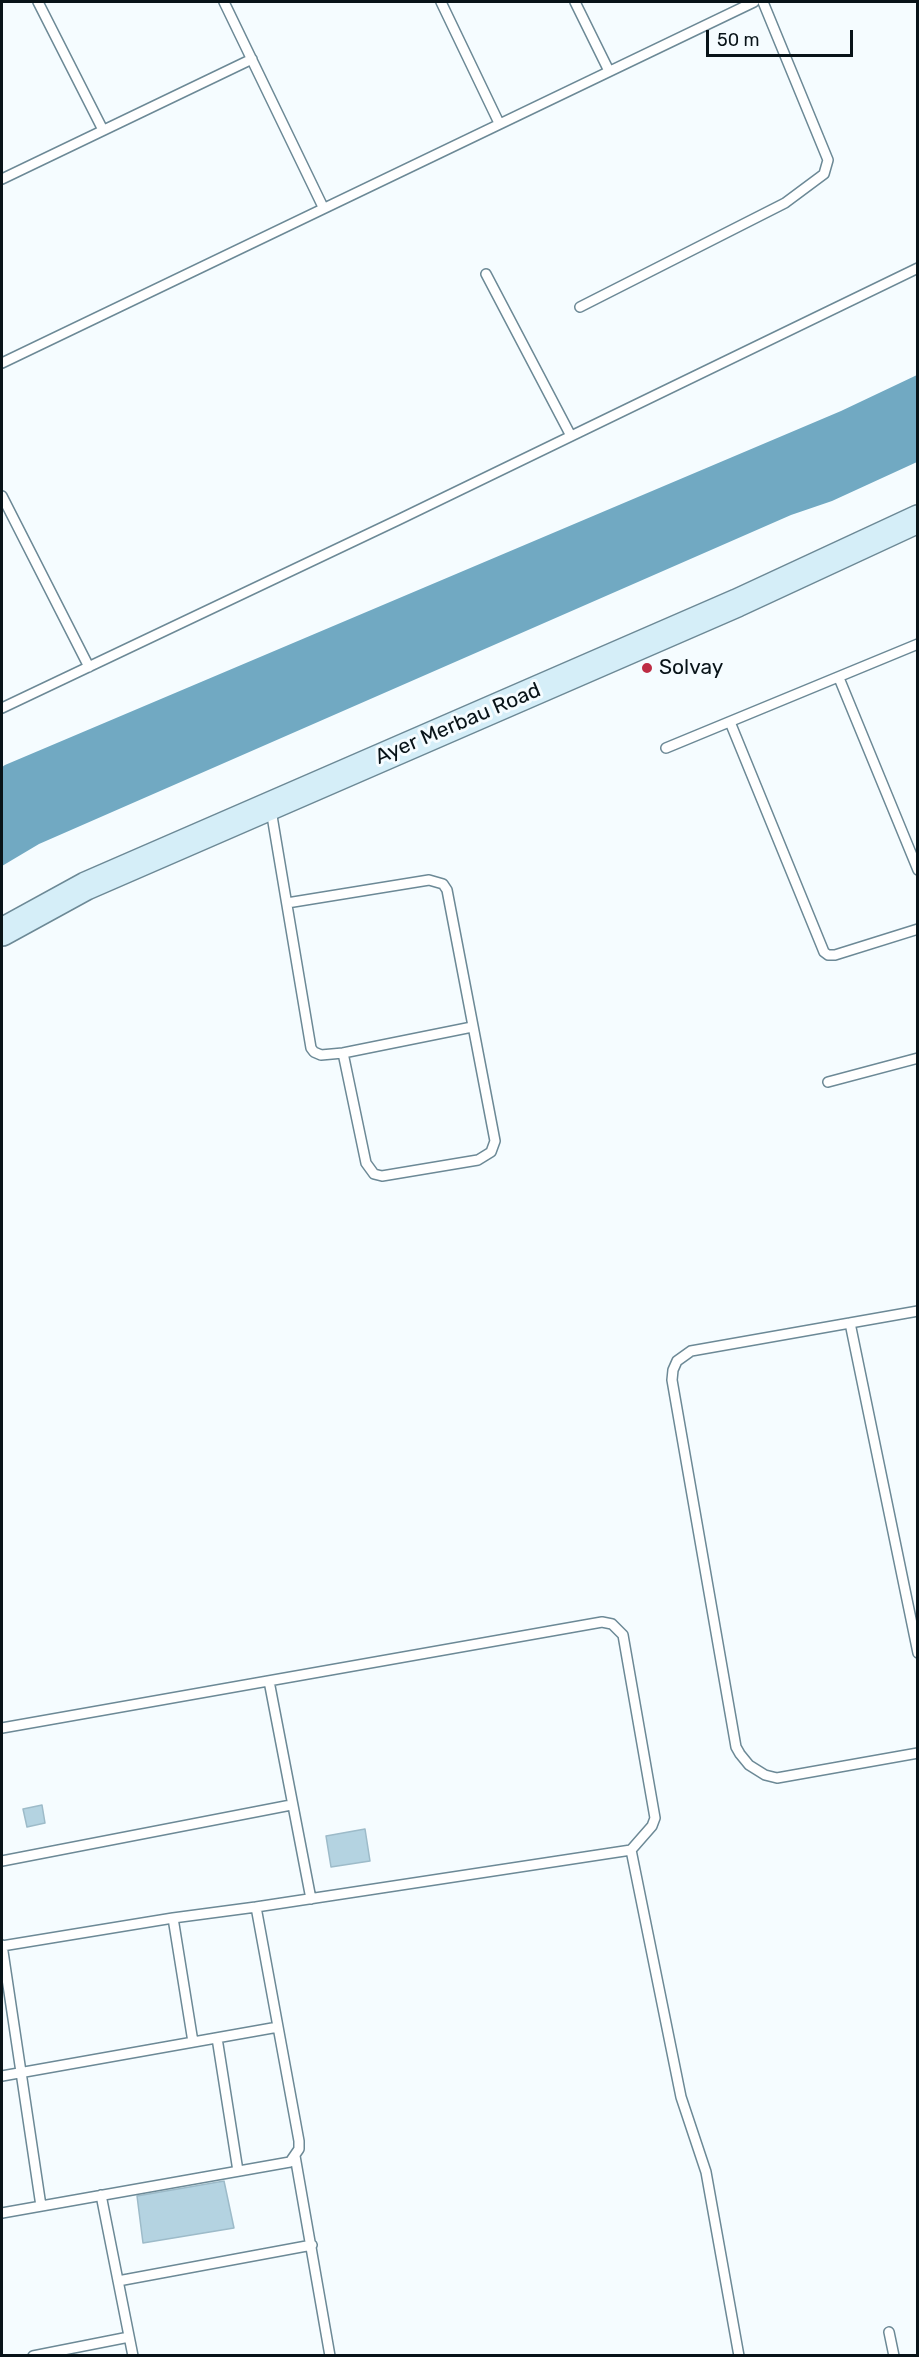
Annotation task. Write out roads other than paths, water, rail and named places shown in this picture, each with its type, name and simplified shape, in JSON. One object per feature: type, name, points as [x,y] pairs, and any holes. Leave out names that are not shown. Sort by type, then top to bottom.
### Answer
[{"type":"street","name":"Ayer Merbau Road","points":[[2,932],[86,886],[737,603],[918,519]]},
{"type":"lane","points":[[38,2],[104,130]]},
{"type":"lane","points":[[224,2],[323,207]]},
{"type":"lane","points":[[441,2],[499,123]]},
{"type":"lane","points":[[575,2],[609,71]]},
{"type":"lane","points":[[2,363],[754,2]]},
{"type":"lane","points":[[580,307],[785,203],[824,174],[828,160],[763,2]]},
{"type":"lane","points":[[2,179],[252,59]]},
{"type":"lane","points":[[2,708],[918,268]]},
{"type":"lane","points":[[486,274],[571,436]]},
{"type":"lane","points":[[2,496],[89,667]]},
{"type":"lane","points":[[666,748],[918,644]]},
{"type":"lane","points":[[839,678],[918,870]]},
{"type":"lane","points":[[730,722],[824,952],[828,955],[836,955],[918,929]]},
{"type":"lane","points":[[270,806],[311,1048],[321,1055],[343,1053],[472,1027]]},
{"type":"lane","points":[[286,903],[429,880],[443,884],[447,890],[495,1141],[490,1152],[478,1160],[382,1176],[374,1174],[366,1163],[343,1053]]},
{"type":"lane","points":[[828,1082],[918,1058]]},
{"type":"lane","points":[[918,1311],[691,1351],[677,1361],[672,1380],[736,1747],[740,1754],[749,1765],[765,1775],[777,1778],[918,1753]]},
{"type":"lane","points":[[850,1323],[918,1653]]},
{"type":"lane","points":[[2,1728],[602,1622],[612,1624],[623,1635],[655,1818],[652,1826],[631,1850],[2,1945],[41,2206]]},
{"type":"lane","points":[[269,1681],[291,1805],[311,1899]]},
{"type":"lane","points":[[2,1861],[291,1805]]},
{"type":"lane","points":[[631,1850],[681,2097],[706,2172],[739,2355]]},
{"type":"lane","points":[[2,2213],[291,2162],[299,2142],[256,1907]]},
{"type":"lane","points":[[173,1918],[193,2042]]},
{"type":"lane","points":[[2,2076],[278,2027]]},
{"type":"lane","points":[[217,2038],[238,2171]]},
{"type":"lane","points":[[295,2156],[330,2355]]},
{"type":"lane","points":[[101,2196],[133,2355]]},
{"type":"lane","points":[[118,2281],[312,2245]]},
{"type":"lane","points":[[889,2332],[894,2355]]},
{"type":"lane","points":[[33,2355],[129,2337]]},
{"type":"water","points":[[917,375],[917,462],[832,501],[791,515],[39,844],[2,866],[2,767],[5,765],[841,411]]},
{"type":"place","name":"Solvay","points":[[647,668]]}]
